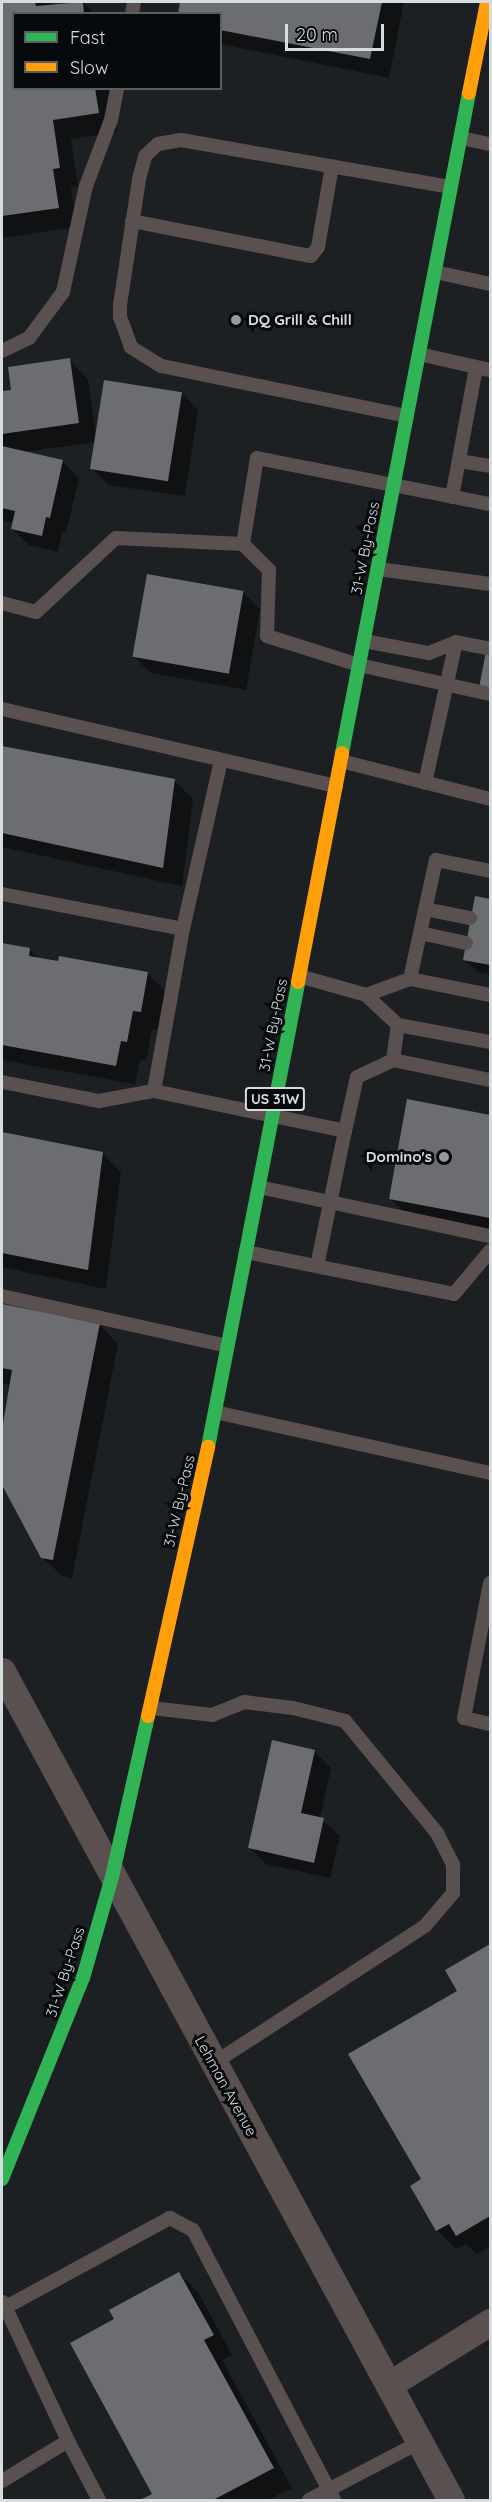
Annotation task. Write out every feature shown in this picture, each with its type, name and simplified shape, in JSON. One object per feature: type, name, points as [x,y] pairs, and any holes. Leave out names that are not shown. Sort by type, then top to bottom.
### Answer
[{"type":"main road","name":"31-W By-Pass","points":[[2,2179],[20,2143],[84,1978],[112,1876],[150,1708],[215,1412],[487,2]]},
{"type":"street","name":"Lehman Avenue","points":[[2,1671],[451,2500]]},
{"type":"street","points":[[390,2384],[490,2322]]},
{"type":"lane","points":[[474,70],[490,73]]},
{"type":"lane","points":[[2,351],[30,338],[63,292],[86,186],[111,120],[117,90]]},
{"type":"lane","points":[[461,138],[490,144]]},
{"type":"lane","points":[[407,416],[161,366],[146,359],[131,347],[120,317],[132,221],[145,156],[158,144],[181,140],[451,187]]},
{"type":"lane","points":[[132,221],[311,256],[318,247],[332,166]]},
{"type":"lane","points":[[435,272],[490,284]]},
{"type":"lane","points":[[419,354],[490,370]]},
{"type":"lane","points":[[452,497],[476,367]]},
{"type":"lane","points":[[243,544],[257,458],[394,488],[490,504]]},
{"type":"lane","points":[[459,461],[490,466]]},
{"type":"lane","points":[[2,603],[36,612],[116,538],[243,544],[269,570],[267,636],[359,665],[490,694]]},
{"type":"lane","points":[[378,569],[490,584]]},
{"type":"lane","points":[[364,641],[429,653],[456,642],[487,648]]},
{"type":"lane","points":[[425,783],[456,642]]},
{"type":"lane","points":[[2,710],[336,786]]},
{"type":"lane","points":[[154,1091],[183,929],[221,760]]},
{"type":"lane","points":[[341,761],[490,799]]},
{"type":"lane","points":[[410,979],[436,860],[490,871]]},
{"type":"lane","points":[[2,894],[183,929]]},
{"type":"lane","points":[[425,909],[470,918]]},
{"type":"lane","points":[[420,933],[466,943]]},
{"type":"lane","points":[[299,976],[366,995],[398,1025],[490,1042]]},
{"type":"lane","points":[[366,995],[410,979],[490,995]]},
{"type":"lane","points":[[393,1060],[398,1025]]},
{"type":"lane","points":[[317,1266],[357,1077],[393,1060],[490,1080]]},
{"type":"lane","points":[[2,1082],[99,1101],[154,1091],[345,1131]]},
{"type":"lane","points":[[259,1187],[490,1236]]},
{"type":"lane","points":[[246,1252],[454,1294],[490,1251]]},
{"type":"lane","points":[[2,1296],[228,1346]]},
{"type":"lane","points":[[215,1412],[490,1473]]},
{"type":"lane","points":[[490,1583],[464,1718],[490,1724]]},
{"type":"lane","points":[[150,1708],[212,1715],[244,1702],[293,1708],[345,1721],[437,1833],[453,1865],[453,1893],[425,1926],[214,2063]]},
{"type":"lane","points":[[99,2500],[68,2441],[4,2303],[170,2218],[193,2229],[332,2495]]},
{"type":"lane","points":[[2,2481],[68,2441]]},
{"type":"lane","points":[[309,2500],[332,2495],[420,2442]]},
{"type":"building","points":[[2,2],[35,2],[36,6],[83,2],[84,12],[12,12],[12,90],[95,90],[99,113],[53,120],[60,168],[53,169],[59,208],[2,216]]},
{"type":"building","points":[[180,2],[382,2],[370,59],[222,30],[222,12],[178,12]]},
{"type":"building","points":[[70,358],[79,423],[2,434],[2,391],[11,390],[8,367]]},
{"type":"building","points":[[104,380],[182,392],[168,481],[90,469]]},
{"type":"building","points":[[2,446],[63,460],[50,518],[46,517],[42,536],[11,529],[15,511],[2,508]]},
{"type":"building","points":[[147,574],[244,591],[229,674],[132,657]]},
{"type":"building","points":[[488,641],[490,641],[490,690],[479,688]]},
{"type":"building","points":[[2,746],[175,779],[163,868],[2,833]]},
{"type":"building","points":[[475,896],[490,899],[490,965],[463,960]]},
{"type":"building","points":[[2,943],[30,948],[29,956],[58,961],[59,956],[148,972],[141,1012],[133,1011],[127,1042],[121,1041],[116,1066],[2,1045]]},
{"type":"building","name":"Domino's","points":[[407,1099],[490,1115],[490,1218],[389,1199]]},
{"type":"building","points":[[2,1132],[103,1152],[88,1270],[2,1253]]},
{"type":"building","points":[[2,1304],[100,1323],[53,1560],[41,1558],[2,1485],[2,1430],[12,1370],[2,1368]]},
{"type":"building","points":[[272,1740],[315,1750],[301,1813],[324,1818],[314,1863],[248,1848]]},
{"type":"building","points":[[490,1944],[490,2216],[456,2236],[449,2224],[436,2231],[410,2186],[421,2179],[348,2054],[457,1991],[445,1970]]},
{"type":"building","points":[[179,2272],[214,2335],[204,2340],[274,2468],[213,2500],[140,2500],[152,2494],[70,2343],[114,2319],[109,2310]]},
{"type":"traffic: fast","points":[[342,753],[469,93]]},
{"type":"traffic: fast","points":[[208,1447],[298,982]]},
{"type":"traffic: fast","points":[[2,2179],[83,1978],[112,1877],[148,1716]]},
{"type":"traffic: slow","points":[[469,93],[487,2]]},
{"type":"traffic: slow","points":[[298,982],[342,753]]},
{"type":"traffic: slow","points":[[148,1716],[208,1447]]},
{"type":"place","name":"DQ Grill & Chill","points":[[236,320]]},
{"type":"place","name":"Domino's","points":[[444,1157]]}]
